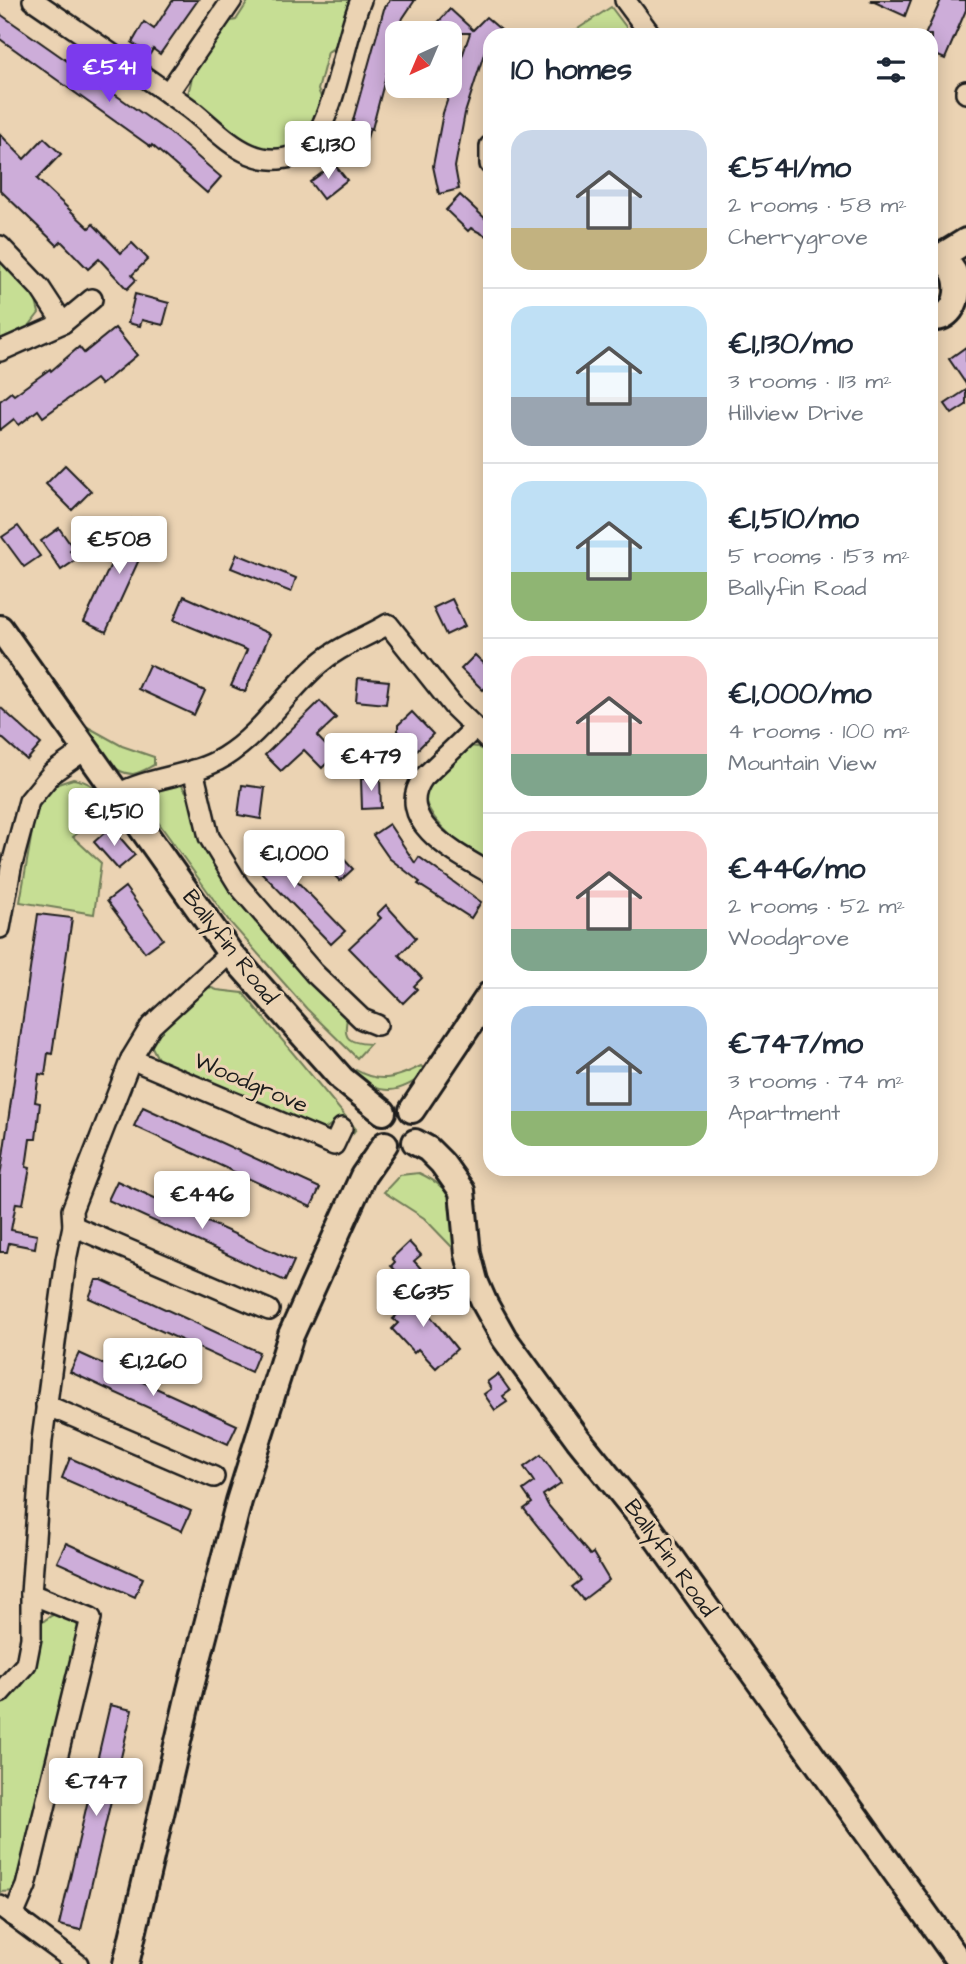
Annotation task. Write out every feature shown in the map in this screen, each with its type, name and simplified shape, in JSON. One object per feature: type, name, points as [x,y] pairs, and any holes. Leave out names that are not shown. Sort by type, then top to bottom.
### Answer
[{"type":"street","points":[[33,0],[168,93],[250,154],[275,159],[290,158],[302,152],[320,128],[361,0]]},
{"type":"street","points":[[168,93],[232,0]]},
{"type":"street","points":[[625,0],[646,28]]},
{"type":"street","points":[[938,257],[966,241]]},
{"type":"street","points":[[0,246],[40,288],[62,323]]},
{"type":"street","points":[[938,261],[952,264],[954,301]]},
{"type":"street","points":[[0,351],[62,323],[92,299]]},
{"type":"street","points":[[118,794],[145,782],[209,765],[241,746],[321,662],[388,624],[409,653],[474,729],[483,736]]},
{"type":"street","name":"Ballyfin Road","points":[[0,628],[230,953],[342,1079],[383,1112]]},
{"type":"street","points":[[474,729],[423,778],[417,786],[414,801],[420,819],[439,840],[483,868]]},
{"type":"street","points":[[0,928],[11,867],[29,802],[52,773],[76,756],[83,747]]},
{"type":"street","points":[[193,769],[209,837],[230,872],[292,949],[364,1026]]},
{"type":"street","points":[[0,1693],[26,1664],[31,1638],[31,1594],[47,1405],[65,1260],[73,1226],[72,1210],[131,1059],[151,1026],[230,953]]},
{"type":"street","points":[[412,1110],[483,1004]]},
{"type":"street","name":"Woodgrove","points":[[131,1059],[334,1145],[342,1128]]},
{"type":"street","points":[[394,1105],[412,1110],[420,1126],[415,1142],[403,1149],[384,1144],[377,1132],[379,1118],[383,1112],[394,1105]]},
{"type":"street","name":"Ballyfin Road","points":[[415,1142],[428,1149],[442,1163],[462,1191],[468,1254],[475,1281],[504,1338],[578,1439],[648,1526],[961,1964]]},
{"type":"street","points":[[126,1964],[190,1690],[239,1501],[291,1335],[362,1176],[384,1144]]},
{"type":"street","points":[[73,1226],[269,1310]]},
{"type":"street","points":[[47,1405],[214,1476]]},
{"type":"street","points":[[31,1594],[91,1618],[26,1886],[6,1911],[78,1964]]},
{"type":"green space","points":[[249,0],[350,0],[341,36],[328,52],[318,90],[322,99],[314,123],[301,144],[279,153],[241,144],[187,98],[193,74],[226,22],[236,20]]},
{"type":"green space","points":[[611,7],[627,28],[579,28]]},
{"type":"green space","points":[[0,261],[35,297],[39,313],[29,326],[0,339]]},
{"type":"green space","points":[[84,725],[122,746],[154,757],[154,765],[133,774],[117,769],[97,748]]},
{"type":"green space","points":[[470,746],[483,748],[483,857],[442,827],[424,798],[427,787]]},
{"type":"green space","points":[[73,779],[90,785],[110,806],[73,837],[101,863],[94,914],[20,902],[37,803],[58,784]]},
{"type":"green space","points":[[180,783],[189,796],[193,795],[209,855],[216,867],[256,917],[348,1015],[348,1038],[370,1044],[357,1058],[307,1009],[229,921],[153,815],[148,805],[148,793],[151,789]]},
{"type":"green space","points":[[206,986],[243,993],[356,1129],[353,1133],[332,1124],[322,1131],[159,1061],[152,1047],[153,1035]]},
{"type":"green space","points":[[421,1066],[427,1072],[398,1089],[381,1089],[352,1075],[356,1070],[373,1077],[389,1078]]},
{"type":"green space","points":[[419,1173],[440,1185],[451,1199],[460,1240],[452,1247],[424,1218],[384,1192],[400,1175]]},
{"type":"green space","points":[[59,1612],[73,1616],[80,1631],[18,1891],[0,1892],[0,1702],[14,1694],[25,1682],[34,1659],[39,1626]]},
{"type":"building","points":[[173,0],[198,0],[160,54],[153,49],[150,54],[132,43],[144,22],[154,29]]},
{"type":"building","points":[[390,0],[415,0],[402,21],[385,21],[385,79],[359,165],[339,160],[347,131],[350,131],[384,9]]},
{"type":"building","points":[[870,0],[911,0],[905,16]]},
{"type":"building","points":[[941,0],[966,0],[966,10],[945,59],[938,56],[938,28],[928,28]]},
{"type":"building","points":[[450,9],[473,30],[486,17],[499,28],[483,28],[483,57],[465,113],[455,167],[459,189],[439,194],[433,166],[443,113],[448,98],[462,98],[462,57],[470,33],[462,33],[462,21],[439,21]]},
{"type":"building","points":[[0,14],[170,133],[221,177],[207,193],[152,145],[151,147],[0,39]]},
{"type":"building","points":[[0,134],[24,159],[44,138],[61,154],[37,179],[89,228],[93,224],[121,253],[132,243],[148,259],[132,275],[136,280],[127,289],[99,259],[88,269],[61,241],[57,245],[0,190]]},
{"type":"building","points":[[334,164],[347,180],[323,199],[310,182]]},
{"type":"building","points":[[460,195],[483,216],[483,234],[471,228],[468,231],[446,210]]},
{"type":"building","points":[[135,294],[169,303],[163,325],[142,320],[140,326],[128,323]]},
{"type":"building","points":[[115,328],[137,355],[101,385],[96,379],[43,417],[38,410],[19,425],[14,419],[0,430],[0,401],[11,392],[14,395],[50,369],[51,371],[79,347],[84,353]]},
{"type":"building","points":[[966,347],[966,384],[949,359]]},
{"type":"building","points":[[966,390],[966,405],[952,414],[945,404]]},
{"type":"building","points":[[65,465],[91,491],[72,510],[46,484]]},
{"type":"building","points":[[132,519],[153,529],[106,632],[84,622]]},
{"type":"building","points":[[18,526],[40,556],[24,567],[2,537]]},
{"type":"building","points":[[59,528],[77,559],[61,570],[41,541]]},
{"type":"building","points":[[237,554],[296,578],[291,592],[231,568]]},
{"type":"building","points":[[184,596],[270,634],[245,692],[231,686],[247,650],[174,620]]},
{"type":"building","points":[[452,599],[465,626],[446,635],[433,608]]},
{"type":"building","points":[[475,655],[483,662],[483,690],[461,669]]},
{"type":"building","points":[[149,665],[205,691],[194,715],[138,689]]},
{"type":"building","points":[[358,678],[389,681],[386,704],[356,701]]},
{"type":"building","points":[[320,701],[336,718],[317,736],[335,755],[322,768],[304,750],[281,771],[265,755]]},
{"type":"building","points":[[0,707],[41,744],[27,760],[0,736]]},
{"type":"building","points":[[412,712],[433,734],[417,750],[398,731],[398,725]]},
{"type":"building","points":[[361,778],[380,778],[381,808],[362,809]]},
{"type":"building","points":[[242,785],[265,788],[261,819],[238,815]]},
{"type":"building","points":[[389,824],[415,863],[419,857],[481,902],[471,918],[418,884],[420,882],[389,858],[373,835]]},
{"type":"building","points":[[111,827],[135,855],[118,869],[94,842]]},
{"type":"building","points":[[272,838],[286,870],[345,931],[331,944],[261,872],[250,847]]},
{"type":"building","points":[[339,854],[353,869],[340,881],[326,867]]},
{"type":"building","points":[[125,887],[163,939],[145,952],[107,901]]},
{"type":"building","points":[[386,905],[416,938],[399,955],[422,978],[414,986],[417,989],[403,1003],[349,948],[381,918],[377,914]]},
{"type":"building","points":[[38,914],[72,918],[52,1054],[48,1053],[45,1075],[39,1074],[35,1102],[40,1103],[36,1139],[30,1139],[26,1167],[30,1168],[23,1204],[16,1203],[11,1230],[37,1235],[35,1248],[9,1243],[7,1252],[0,1252],[0,1177]]},
{"type":"building","points":[[143,1107],[320,1188],[311,1207],[134,1126]]},
{"type":"building","points":[[117,1181],[294,1261],[285,1281],[108,1200]]},
{"type":"building","points":[[409,1242],[421,1255],[414,1261],[425,1273],[412,1286],[391,1266],[395,1262],[392,1258]]},
{"type":"building","points":[[96,1280],[102,1280],[259,1352],[251,1372],[89,1298]]},
{"type":"building","points":[[424,1286],[439,1300],[427,1312],[457,1349],[436,1368],[418,1349],[414,1353],[392,1329],[398,1323],[393,1319]]},
{"type":"building","points":[[79,1353],[237,1425],[228,1444],[70,1372]]},
{"type":"building","points":[[498,1374],[510,1391],[503,1396],[507,1402],[495,1410],[484,1394],[491,1389],[487,1382]]},
{"type":"building","points":[[541,1455],[561,1483],[543,1495],[548,1505],[590,1555],[593,1553],[609,1580],[583,1600],[572,1587],[581,1580],[524,1509],[532,1503],[523,1490],[534,1482],[524,1467]]},
{"type":"building","points":[[70,1458],[191,1511],[182,1531],[62,1478]]},
{"type":"building","points":[[66,1543],[143,1578],[135,1597],[57,1562]]},
{"type":"building","points":[[110,1705],[132,1710],[81,1930],[59,1925]]}]
